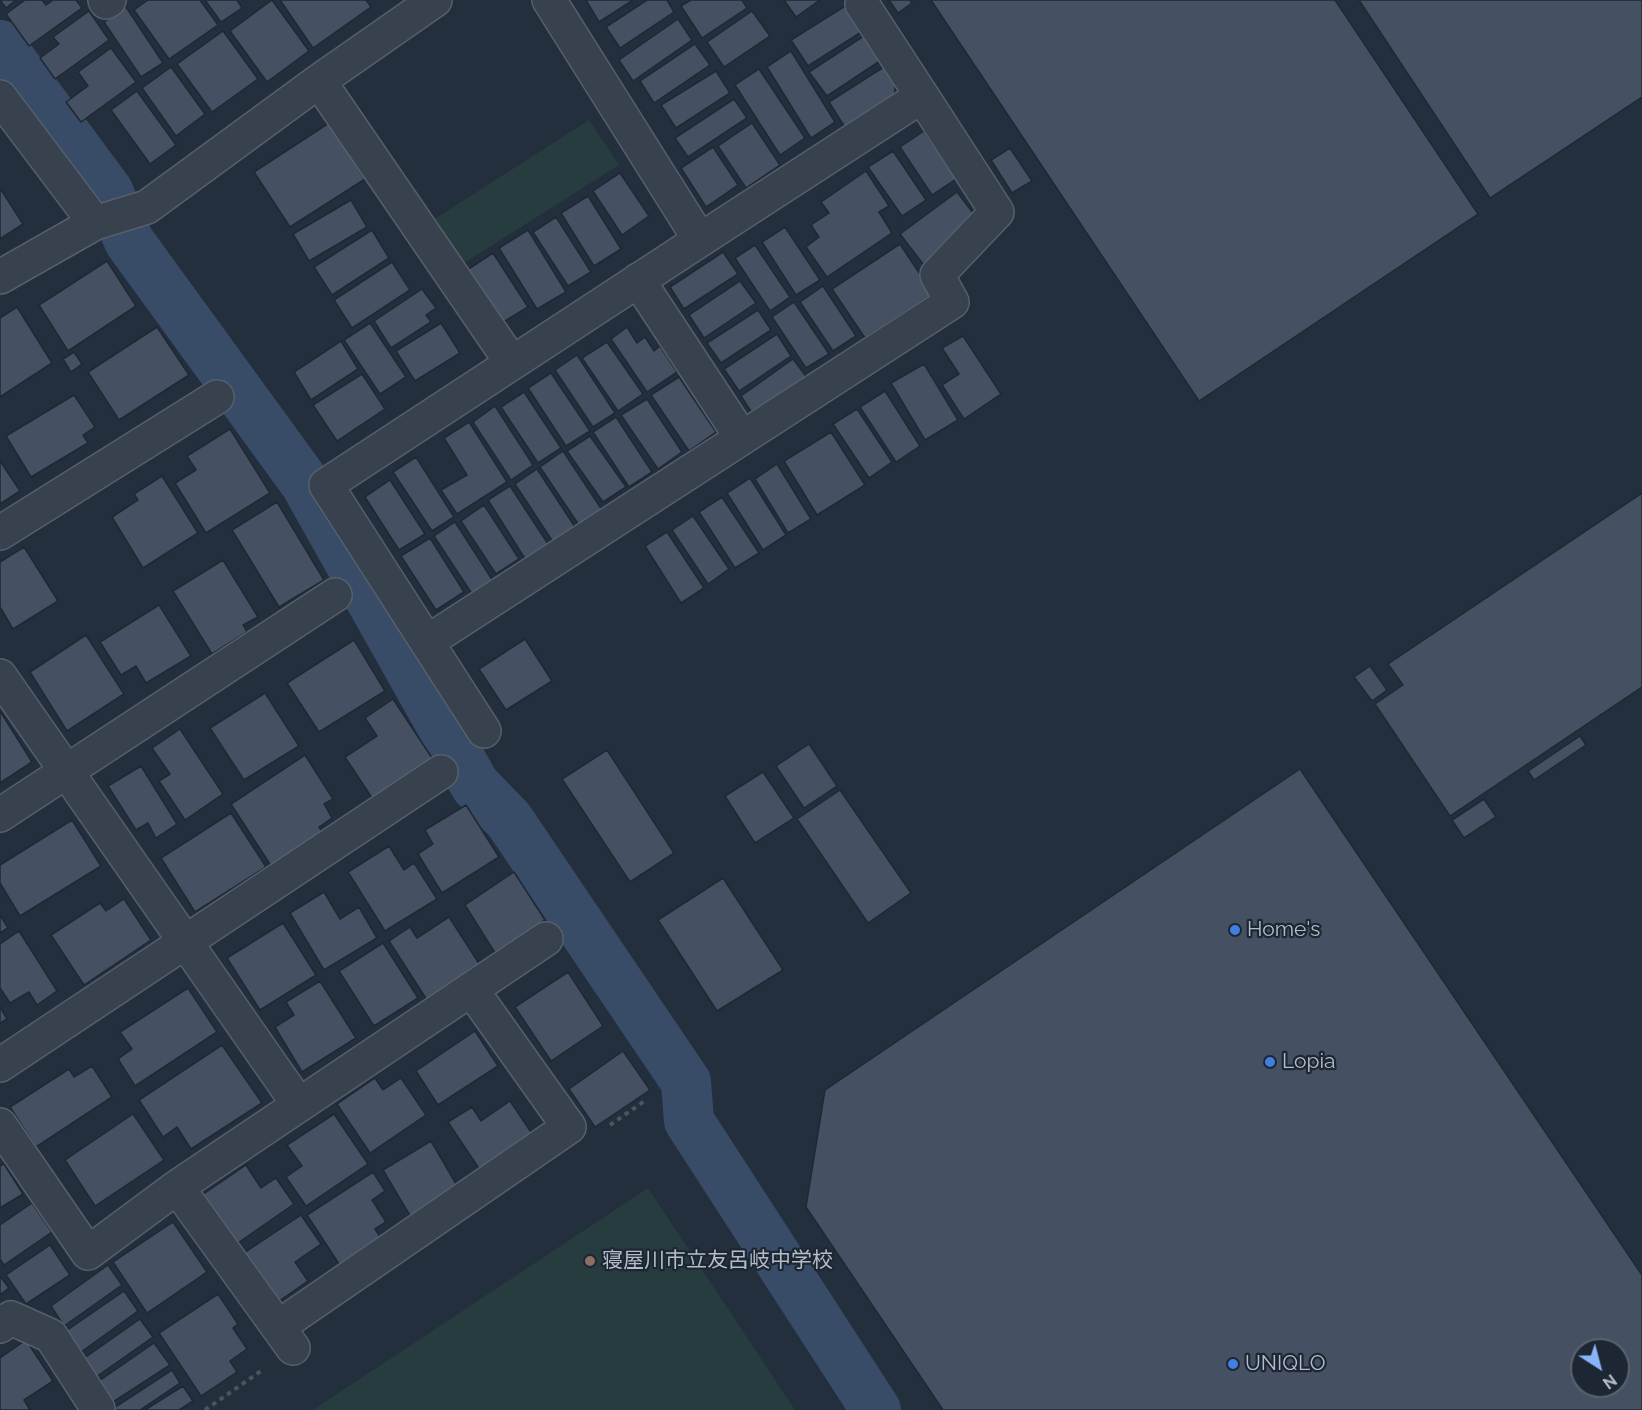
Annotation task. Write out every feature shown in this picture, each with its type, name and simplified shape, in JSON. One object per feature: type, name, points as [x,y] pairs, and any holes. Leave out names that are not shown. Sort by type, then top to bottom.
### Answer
[{"type":"street","points":[[0,277],[95,222],[147,207],[320,81],[397,11],[435,0]]},
{"type":"street","points":[[549,0],[700,240]]},
{"type":"street","points":[[427,642],[952,302],[937,275],[997,212],[862,4]]},
{"type":"street","points":[[320,81],[512,363]]},
{"type":"street","points":[[484,731],[326,485],[922,96]]},
{"type":"street","points":[[0,97],[95,222]]},
{"type":"street","points":[[638,280],[742,438]]},
{"type":"street","points":[[0,533],[217,397]]},
{"type":"street","points":[[0,815],[335,595]]},
{"type":"street","points":[[0,676],[299,1105]]},
{"type":"street","points":[[0,1065],[441,772]]},
{"type":"street","points":[[0,1125],[87,1253],[177,1187],[546,939]]},
{"type":"street","points":[[177,1187],[285,1337],[568,1127],[471,989]]},
{"type":"street","points":[[0,1326],[11,1318],[51,1336],[98,1409]]},
{"type":"green space","points":[[589,120],[619,165],[461,265],[433,220]]},
{"type":"green space","points":[[648,1188],[795,1410],[313,1410]]},
{"type":"building","points":[[0,0],[16,0],[6,8]]},
{"type":"building","points":[[25,0],[42,0],[46,5],[53,0],[76,0],[82,8],[29,46],[6,14]]},
{"type":"building","points":[[148,0],[200,0],[218,25],[169,59],[134,10]]},
{"type":"building","points":[[205,0],[237,0],[242,8],[221,22]]},
{"type":"building","points":[[272,0],[309,51],[267,82],[230,31]]},
{"type":"building","points":[[280,0],[366,0],[371,7],[313,48]]},
{"type":"building","points":[[586,0],[633,0],[599,22]]},
{"type":"building","points":[[647,0],[667,0],[674,12],[620,48],[606,27]]},
{"type":"building","points":[[691,0],[742,0],[747,8],[702,38],[681,6]]},
{"type":"building","points":[[784,0],[820,0],[796,17]]},
{"type":"building","points":[[889,0],[910,0],[912,3],[898,13]]},
{"type":"building","points":[[931,0],[1335,0],[1478,214],[1199,401]]},
{"type":"building","points":[[1359,0],[1642,0],[1642,97],[1490,198]]},
{"type":"building","points":[[850,3],[866,29],[808,66],[791,40]]},
{"type":"building","points":[[126,7],[163,63],[141,77],[104,22]]},
{"type":"building","points":[[89,11],[109,40],[55,79],[40,58],[59,44],[53,37]]},
{"type":"building","points":[[752,11],[770,36],[724,67],[707,42]]},
{"type":"building","points":[[678,19],[692,40],[633,81],[619,60]]},
{"type":"building","points":[[223,31],[258,79],[212,112],[177,64]]},
{"type":"building","points":[[870,32],[886,57],[827,96],[809,72]]},
{"type":"building","points":[[695,44],[710,65],[654,103],[640,81]]},
{"type":"building","points":[[111,48],[136,82],[81,122],[66,102],[88,86],[78,72]]},
{"type":"building","points":[[791,51],[835,122],[811,138],[767,67]]},
{"type":"building","points":[[887,65],[896,80],[894,98],[846,129],[829,102]]},
{"type":"building","points":[[171,67],[205,114],[176,136],[142,88]]},
{"type":"building","points":[[759,69],[805,138],[780,155],[735,85]]},
{"type":"building","points":[[716,71],[730,93],[676,128],[661,105]]},
{"type":"building","points":[[137,91],[176,145],[150,164],[111,110]]},
{"type":"building","points":[[734,99],[747,118],[688,157],[675,138]]},
{"type":"building","points":[[329,123],[365,179],[290,227],[254,172]]},
{"type":"building","points":[[752,123],[780,165],[746,188],[718,146]]},
{"type":"building","points":[[924,131],[956,179],[932,195],[900,147]]},
{"type":"building","points":[[713,147],[738,185],[706,207],[681,168]]},
{"type":"building","points":[[1010,148],[1032,181],[1012,193],[991,160]]},
{"type":"building","points":[[893,151],[926,200],[902,216],[868,167]]},
{"type":"building","points":[[866,171],[889,206],[879,212],[892,233],[827,277],[806,247],[819,237],[811,225],[829,213],[821,202]]},
{"type":"building","points":[[620,173],[649,216],[622,235],[593,191]]},
{"type":"building","points":[[0,188],[23,224],[0,239]]},
{"type":"building","points":[[957,192],[980,222],[923,264],[900,234]]},
{"type":"building","points":[[588,196],[621,249],[594,266],[561,213]]},
{"type":"building","points":[[351,200],[367,227],[309,261],[293,234]]},
{"type":"building","points":[[556,217],[591,272],[568,286],[533,232]]},
{"type":"building","points":[[785,227],[820,280],[796,295],[762,242]]},
{"type":"building","points":[[372,230],[389,258],[332,295],[314,267]]},
{"type":"building","points":[[528,230],[566,292],[537,309],[499,248]]},
{"type":"building","points":[[900,244],[933,294],[865,338],[832,289]]},
{"type":"building","points":[[755,245],[790,297],[770,311],[735,258]]},
{"type":"building","points":[[723,252],[738,274],[684,309],[670,287]]},
{"type":"building","points":[[493,253],[528,307],[500,324],[467,270]]},
{"type":"building","points":[[107,261],[136,306],[68,351],[39,305]]},
{"type":"building","points":[[392,262],[410,290],[352,328],[334,300]]},
{"type":"building","points":[[740,281],[756,303],[704,338],[689,315]]},
{"type":"building","points":[[823,286],[856,336],[833,351],[800,302]]},
{"type":"building","points":[[422,289],[436,308],[426,315],[431,322],[391,348],[374,321]]},
{"type":"building","points":[[794,302],[829,354],[806,368],[772,317]]},
{"type":"building","points":[[17,307],[52,363],[0,397],[0,318]]},
{"type":"building","points":[[758,310],[771,330],[721,363],[707,343]]},
{"type":"building","points":[[370,323],[406,377],[380,394],[344,340]]},
{"type":"building","points":[[441,323],[460,353],[415,381],[396,351]]},
{"type":"building","points":[[157,327],[189,375],[119,420],[88,372]]},
{"type":"building","points":[[627,327],[637,343],[645,337],[654,351],[660,346],[677,372],[647,392],[611,339]]},
{"type":"building","points":[[777,334],[791,356],[739,391],[724,369]]},
{"type":"building","points":[[963,336],[1001,394],[964,419],[942,385],[959,374],[942,348]]},
{"type":"building","points":[[341,341],[358,369],[311,400],[294,372]]},
{"type":"building","points":[[607,342],[643,394],[618,411],[582,358]]},
{"type":"building","points":[[74,352],[82,364],[71,372],[63,359]]},
{"type":"building","points":[[577,355],[615,413],[593,427],[555,370]]},
{"type":"building","points":[[793,359],[808,379],[754,416],[741,396]]},
{"type":"building","points":[[924,364],[958,420],[925,440],[891,383]]},
{"type":"building","points":[[551,373],[590,431],[566,446],[528,388]]},
{"type":"building","points":[[362,374],[385,409],[337,441],[313,405]]},
{"type":"building","points":[[679,377],[716,432],[689,451],[651,395]]},
{"type":"building","points":[[885,391],[920,446],[896,462],[860,407]]},
{"type":"building","points":[[524,392],[561,448],[538,463],[501,407]]},
{"type":"building","points":[[74,395],[95,427],[83,435],[88,443],[31,477],[6,436]]},
{"type":"building","points":[[647,399],[682,452],[658,469],[621,415]]},
{"type":"building","points":[[495,406],[533,465],[511,480],[473,422]]},
{"type":"building","points":[[857,409],[892,462],[869,478],[833,424]]},
{"type":"building","points":[[616,417],[652,472],[629,487],[593,432]]},
{"type":"building","points":[[469,422],[507,482],[457,514],[441,490],[467,475],[444,438]]},
{"type":"building","points":[[230,429],[270,493],[206,533],[175,483],[196,470],[187,456]]},
{"type":"building","points":[[831,432],[865,485],[817,515],[784,461]]},
{"type":"building","points":[[590,436],[626,487],[603,502],[567,451]]},
{"type":"building","points":[[563,451],[606,516],[583,531],[540,467]]},
{"type":"building","points":[[416,457],[454,517],[432,531],[393,472]]},
{"type":"building","points":[[0,461],[20,491],[0,504]]},
{"type":"building","points":[[777,464],[811,519],[788,533],[755,479]]},
{"type":"building","points":[[537,469],[575,527],[553,542],[515,484]]},
{"type":"building","points":[[162,476],[198,533],[143,568],[112,517],[138,500],[134,494]]},
{"type":"building","points":[[750,478],[786,535],[763,550],[727,493]]},
{"type":"building","points":[[390,480],[425,534],[399,550],[365,497]]},
{"type":"building","points":[[510,486],[552,550],[529,565],[488,500]]},
{"type":"building","points":[[1642,493],[1642,687],[1450,816],[1375,704],[1403,685],[1388,664]]},
{"type":"building","points":[[722,497],[759,553],[735,568],[699,512]]},
{"type":"building","points":[[277,502],[324,580],[279,607],[232,530]]},
{"type":"building","points":[[484,505],[519,559],[496,574],[461,521]]},
{"type":"building","points":[[693,516],[729,569],[708,584],[672,530]]},
{"type":"building","points":[[455,522],[497,587],[476,600],[434,536]]},
{"type":"building","points":[[667,532],[704,588],[681,603],[645,546]]},
{"type":"building","points":[[430,538],[464,592],[436,610],[401,556]]},
{"type":"building","points":[[24,547],[58,601],[13,629],[0,607],[0,562]]},
{"type":"building","points":[[223,560],[258,617],[243,625],[247,632],[212,654],[173,591]]},
{"type":"building","points":[[159,605],[191,656],[146,683],[136,666],[121,675],[100,642]]},
{"type":"building","points":[[86,635],[124,694],[67,731],[30,672]]},
{"type":"building","points":[[525,639],[552,681],[506,710],[479,669]]},
{"type":"building","points":[[354,640],[385,691],[319,732],[287,683]]},
{"type":"building","points":[[1370,666],[1387,690],[1372,701],[1354,677]]},
{"type":"building","points":[[265,693],[299,746],[244,780],[210,728]]},
{"type":"building","points":[[393,699],[434,761],[374,801],[345,757],[377,736],[365,718]]},
{"type":"building","points":[[0,711],[32,762],[0,783]]},
{"type":"building","points":[[180,729],[223,794],[185,820],[159,781],[170,774],[152,748]]},
{"type":"building","points":[[1580,736],[1586,745],[1534,780],[1528,771]]},
{"type":"building","points":[[809,744],[837,786],[804,808],[776,766]]},
{"type":"building","points":[[607,750],[674,853],[630,882],[562,779]]},
{"type":"building","points":[[305,755],[333,799],[324,804],[332,818],[319,827],[327,839],[275,872],[231,804]]},
{"type":"building","points":[[141,766],[177,824],[156,838],[148,823],[136,830],[108,786]]},
{"type":"building","name":"Home's","points":[[1300,769],[1642,1275],[1642,1410],[943,1410],[806,1207],[825,1090]]},
{"type":"building","points":[[763,772],[794,818],[755,843],[725,796]]},
{"type":"building","points":[[840,790],[911,893],[868,923],[797,819]]},
{"type":"building","points":[[1484,799],[1496,817],[1464,838],[1452,820]]},
{"type":"building","points":[[466,805],[499,857],[442,893],[418,854],[433,844],[425,830]]},
{"type":"building","points":[[231,813],[266,867],[195,912],[161,858]]},
{"type":"building","points":[[72,820],[101,866],[20,916],[0,883],[0,865]]},
{"type":"building","points":[[389,846],[404,870],[414,863],[437,899],[385,931],[348,872]]},
{"type":"building","points":[[514,872],[545,920],[495,953],[465,905]]},
{"type":"building","points":[[723,878],[783,970],[717,1011],[658,920]]},
{"type":"building","points":[[324,892],[340,919],[359,907],[377,938],[324,970],[290,913]]},
{"type":"building","points":[[124,899],[151,940],[84,985],[51,935],[100,903],[106,911]]},
{"type":"building","points":[[0,915],[8,928],[0,933]]},
{"type":"building","points":[[449,917],[480,965],[427,1000],[389,941],[410,927],[417,938]]},
{"type":"building","points":[[283,923],[316,975],[260,1010],[227,958]]},
{"type":"building","points":[[19,931],[57,991],[37,1005],[29,992],[10,1003],[0,988],[0,944]]},
{"type":"building","points":[[383,943],[418,998],[374,1026],[339,971]]},
{"type":"building","points":[[568,972],[603,1026],[551,1061],[515,1007]]},
{"type":"building","points":[[320,981],[356,1038],[302,1072],[275,1027],[294,1015],[286,1002]]},
{"type":"building","points":[[188,988],[217,1032],[135,1086],[118,1059],[132,1049],[120,1032]]},
{"type":"building","points":[[0,1007],[7,1019],[0,1023]]},
{"type":"building","points":[[475,1031],[498,1066],[438,1105],[416,1071]]},
{"type":"building","points":[[222,1045],[262,1103],[191,1149],[177,1127],[163,1137],[139,1100]]},
{"type":"building","points":[[623,1051],[650,1090],[595,1127],[569,1089]]},
{"type":"building","points":[[92,1066],[112,1097],[36,1147],[10,1107],[69,1069],[74,1077]]},
{"type":"building","points":[[375,1078],[383,1090],[401,1078],[426,1115],[370,1153],[337,1104]]},
{"type":"building","points":[[510,1101],[537,1141],[484,1176],[448,1122],[472,1107],[481,1121]]},
{"type":"building","points":[[133,1114],[164,1160],[95,1206],[65,1160]]},
{"type":"building","points":[[334,1114],[368,1164],[306,1206],[286,1177],[302,1166],[287,1145]]},
{"type":"building","points":[[431,1141],[459,1189],[412,1219],[383,1170]]},
{"type":"building","points":[[4,1164],[23,1194],[0,1208],[0,1166]]},
{"type":"building","points":[[246,1165],[261,1188],[276,1178],[294,1204],[235,1245],[202,1195]]},
{"type":"building","points":[[373,1172],[385,1191],[372,1200],[386,1222],[375,1229],[382,1240],[341,1267],[307,1215]]},
{"type":"building","points":[[32,1203],[52,1232],[4,1265],[0,1259],[0,1225]]},
{"type":"building","points":[[301,1215],[321,1244],[295,1262],[308,1281],[272,1306],[238,1257]]},
{"type":"building","points":[[173,1222],[207,1272],[147,1313],[113,1262]]},
{"type":"building","points":[[50,1245],[70,1275],[26,1304],[6,1275]]},
{"type":"building","points":[[108,1265],[122,1285],[64,1326],[51,1306]]},
{"type":"building","points":[[0,1276],[9,1288],[0,1295]]},
{"type":"building","points":[[124,1291],[138,1311],[81,1352],[66,1331]]},
{"type":"building","points":[[218,1294],[238,1324],[233,1328],[247,1349],[230,1361],[237,1372],[201,1396],[159,1333]]},
{"type":"building","points":[[140,1319],[153,1337],[96,1377],[83,1359]]},
{"type":"building","points":[[26,1340],[53,1381],[24,1400],[30,1410],[0,1410],[0,1358]]},
{"type":"building","points":[[154,1343],[170,1365],[113,1402],[99,1381]]},
{"type":"building","points":[[172,1370],[180,1383],[140,1410],[111,1410]]},
{"type":"building","points":[[183,1386],[193,1401],[179,1410],[145,1410]]},
{"type":"waterway","points":[[0,45],[108,191],[129,241],[305,483],[475,785],[509,820],[686,1082],[689,1121],[876,1410]]},
{"type":"place","name":"Home's","points":[[1235,930]]},
{"type":"place","name":"Lopia","points":[[1270,1062]]},
{"type":"place","name":"寝屋川市立友呂岐中学校","points":[[590,1261]]},
{"type":"place","name":"UNIQLO","points":[[1233,1364]]}]
